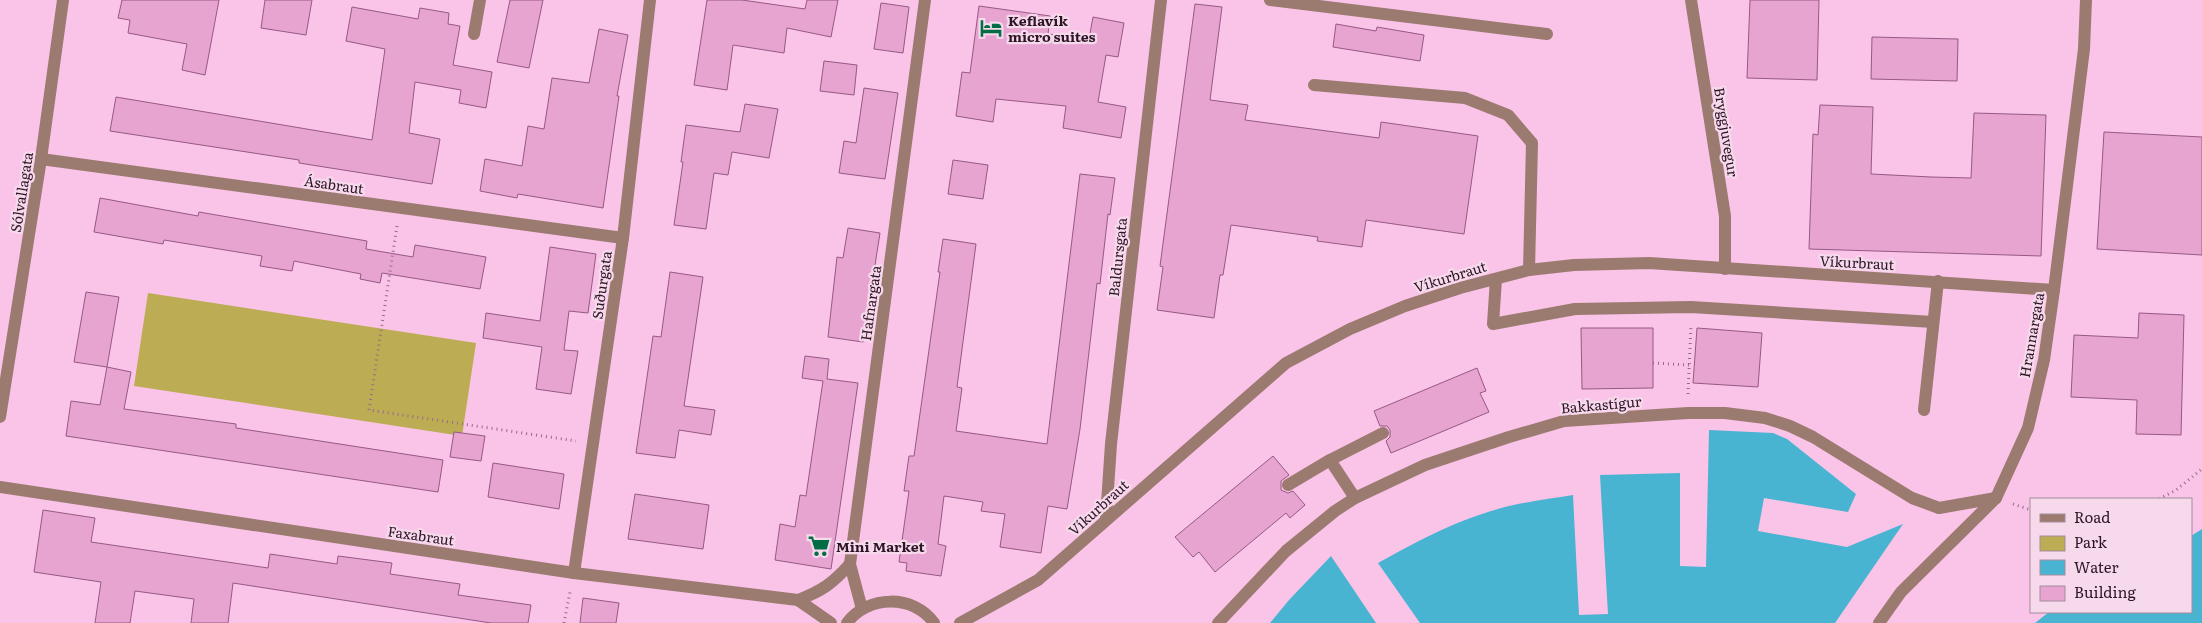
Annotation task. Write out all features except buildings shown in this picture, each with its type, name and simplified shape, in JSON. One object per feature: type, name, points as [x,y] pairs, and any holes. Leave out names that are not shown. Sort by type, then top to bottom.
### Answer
[{"type":"street","name":"Sólvallagata","points":[[0,417],[41,159],[63,0]]},
{"type":"street","points":[[474,34],[480,0]]},
{"type":"street","name":"Suðurgata","points":[[574,573],[623,238],[650,0]]},
{"type":"street","name":"Hafnargata","points":[[862,609],[850,564],[925,0]]},
{"type":"street","name":"Baldursgata","points":[[1106,518],[1111,444],[1161,0]]},
{"type":"street","points":[[1270,0],[1547,34]]},
{"type":"street","name":"Bryggjuvegur","points":[[1691,0],[1725,216],[1725,270]]},
{"type":"street","name":"Hrannargata","points":[[1879,623],[1901,592],[1996,498],[2028,428],[2044,360],[2054,290],[2084,49],[2086,0]]},
{"type":"street","points":[[1314,85],[1465,98],[1508,116],[1532,143],[1529,270]]},
{"type":"street","name":"Ásabraut","points":[[41,159],[623,238]]},
{"type":"street","name":"Víkurbraut","points":[[960,623],[1038,580],[1106,518],[1286,362],[1350,329],[1405,306],[1496,278],[1529,270],[1574,265],[1649,263],[1725,270],[1938,281],[2054,290]]},
{"type":"street","points":[[1496,278],[1492,324],[1575,309],[1691,307],[1933,322]]},
{"type":"street","points":[[1924,410],[1938,281]]},
{"type":"street","name":"Bakkastígur","points":[[1218,623],[1286,552],[1335,511],[1355,498],[1425,465],[1509,436],[1564,421],[1688,413],[1726,413],[1765,418],[1790,426],[1813,437],[1912,498],[1940,508],[1996,498]]},
{"type":"street","points":[[1288,485],[1330,460],[1382,433]]},
{"type":"street","points":[[1330,460],[1355,498]]},
{"type":"street","name":"Faxabraut","points":[[0,487],[574,573],[798,600],[831,623]]},
{"type":"street","points":[[798,600],[821,592],[835,581],[850,564]]},
{"type":"street","points":[[847,623],[862,609],[876,603],[891,601],[906,603],[920,610],[934,623]]},
{"type":"path","points":[[399,208],[369,410],[593,444]]},
{"type":"path","points":[[1688,413],[1691,328]]},
{"type":"path","points":[[1653,363],[1689,365]]},
{"type":"path","points":[[2161,498],[2176,490],[2202,469]]},
{"type":"path","points":[[564,623],[574,573]]},
{"type":"green space","points":[[148,293],[476,343],[462,436],[134,386]]},
{"type":"water","points":[[1709,430],[1773,433],[1787,439],[1856,494],[1848,512],[1764,498],[1758,531],[1847,547],[1903,524],[1835,623],[1420,623],[1378,563],[1440,531],[1490,511],[1513,505],[1573,495],[1579,615],[1608,614],[1600,475],[1680,473],[1680,566],[1706,567]]},
{"type":"water","points":[[2202,529],[2202,623],[2035,623],[2048,613],[2192,613],[2192,535]]},
{"type":"water","points":[[1331,556],[1376,623],[1270,623],[1289,600]]},
{"type":"place","name":"Keflavík micro suites","points":[[991,28]]},
{"type":"place","name":"Mini Market","points":[[819,546]]}]
